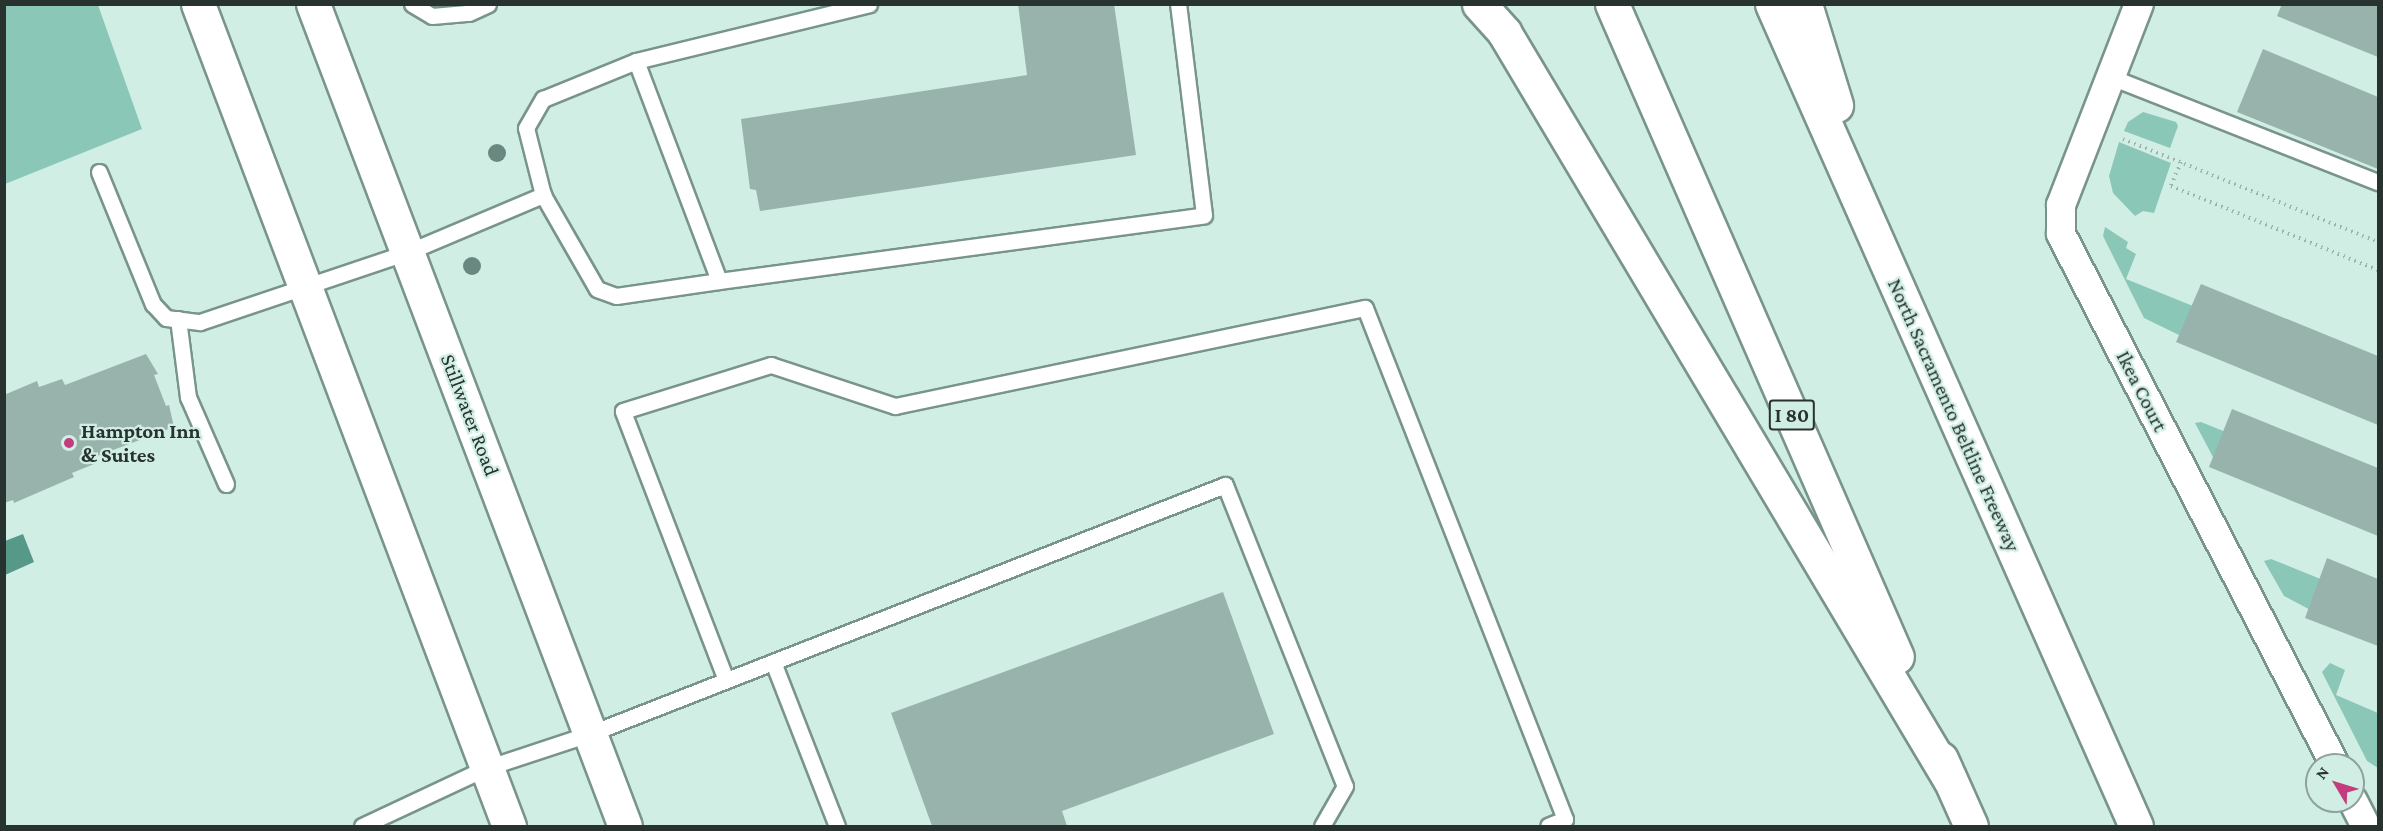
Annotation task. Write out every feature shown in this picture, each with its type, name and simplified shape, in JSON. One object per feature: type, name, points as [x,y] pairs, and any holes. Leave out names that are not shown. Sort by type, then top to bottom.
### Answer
[{"type":"main road","points":[[198,4],[509,826]]},
{"type":"main road","name":"Stillwater Road","points":[[312,4],[624,826]]},
{"type":"main road","points":[[1479,4],[1504,32],[1950,780]]},
{"type":"main road","name":"I 80","points":[[1612,4],[1971,826]]},
{"type":"main road","name":"North Sacramento Beltline Freeway","points":[[1772,4],[2136,826]]},
{"type":"main road","points":[[1804,4],[1884,259]]},
{"type":"street","name":"Ikea Court","points":[[2139,4],[2061,205],[2061,234],[2329,753]]},
{"type":"lane","points":[[412,4],[432,16],[469,13],[488,4]]},
{"type":"lane","points":[[869,4],[636,60],[543,99],[526,128],[543,195],[597,289],[616,296],[1204,215],[1178,4]]},
{"type":"lane","points":[[636,60],[719,281]]},
{"type":"lane","points":[[2111,77],[2379,182]]},
{"type":"lane","points":[[99,172],[153,303],[166,318],[200,322],[304,289],[408,252],[543,195]]},
{"type":"lane","points":[[726,680],[623,411],[771,364],[895,406],[1365,308],[1565,819],[1548,826]]},
{"type":"lane","points":[[178,319],[188,397],[226,484]]},
{"type":"lane","points":[[362,826],[486,768],[590,734],[1225,485],[1346,786],[1322,826]]},
{"type":"lane","points":[[773,662],[837,826]]},
{"type":"path","points":[[2123,139],[2379,242]]},
{"type":"path","points":[[2181,162],[2171,186],[2379,270]]},
{"type":"shaded area","points":[[5,4],[98,5],[142,129],[5,184]]},
{"type":"shaded area","points":[[2143,112],[2176,122],[2178,126],[2170,148],[2124,131],[2128,122]]},
{"type":"shaded area","points":[[2119,142],[2171,163],[2154,213],[2143,211],[2135,216],[2113,193],[2109,176]]},
{"type":"shaded area","points":[[2105,227],[2128,242],[2126,248],[2136,254],[2126,279],[2193,306],[2181,336],[2144,318],[2103,236]]},
{"type":"shaded area","points":[[2201,422],[2263,447],[2214,459],[2195,423]]},
{"type":"shaded area","points":[[23,534],[34,562],[5,575],[5,541]]},
{"type":"shaded area","points":[[2271,559],[2333,584],[2318,614],[2284,596],[2264,561]]},
{"type":"shaded area","points":[[2330,663],[2345,670],[2336,695],[2378,713],[2378,768],[2367,761],[2365,753],[2363,753],[2322,672]]},
{"type":"building","points":[[1018,4],[1114,4],[1136,155],[760,211],[756,190],[750,189],[741,119],[1027,75]]},
{"type":"building","points":[[2282,4],[2378,4],[2378,57],[2277,16]]},
{"type":"building","points":[[2263,49],[2378,97],[2378,169],[2237,112]]},
{"type":"building","points":[[2201,284],[2378,356],[2378,425],[2176,342]]},
{"type":"building","name":"Hampton Inn & Suites","points":[[146,354],[158,374],[154,375],[166,406],[169,405],[174,427],[92,458],[94,464],[72,473],[74,477],[14,503],[13,500],[4,503],[4,395],[37,381],[39,387],[62,379],[65,385]]},
{"type":"building","points":[[2232,409],[2378,468],[2378,536],[2209,467]]},
{"type":"building","points":[[2327,558],[2378,579],[2378,646],[2305,618]]},
{"type":"building","points":[[1223,592],[1274,734],[1062,811],[1067,826],[932,826],[891,713]]},
{"type":"place","name":"Hampton Inn & Suites","points":[[69,443]]}]
